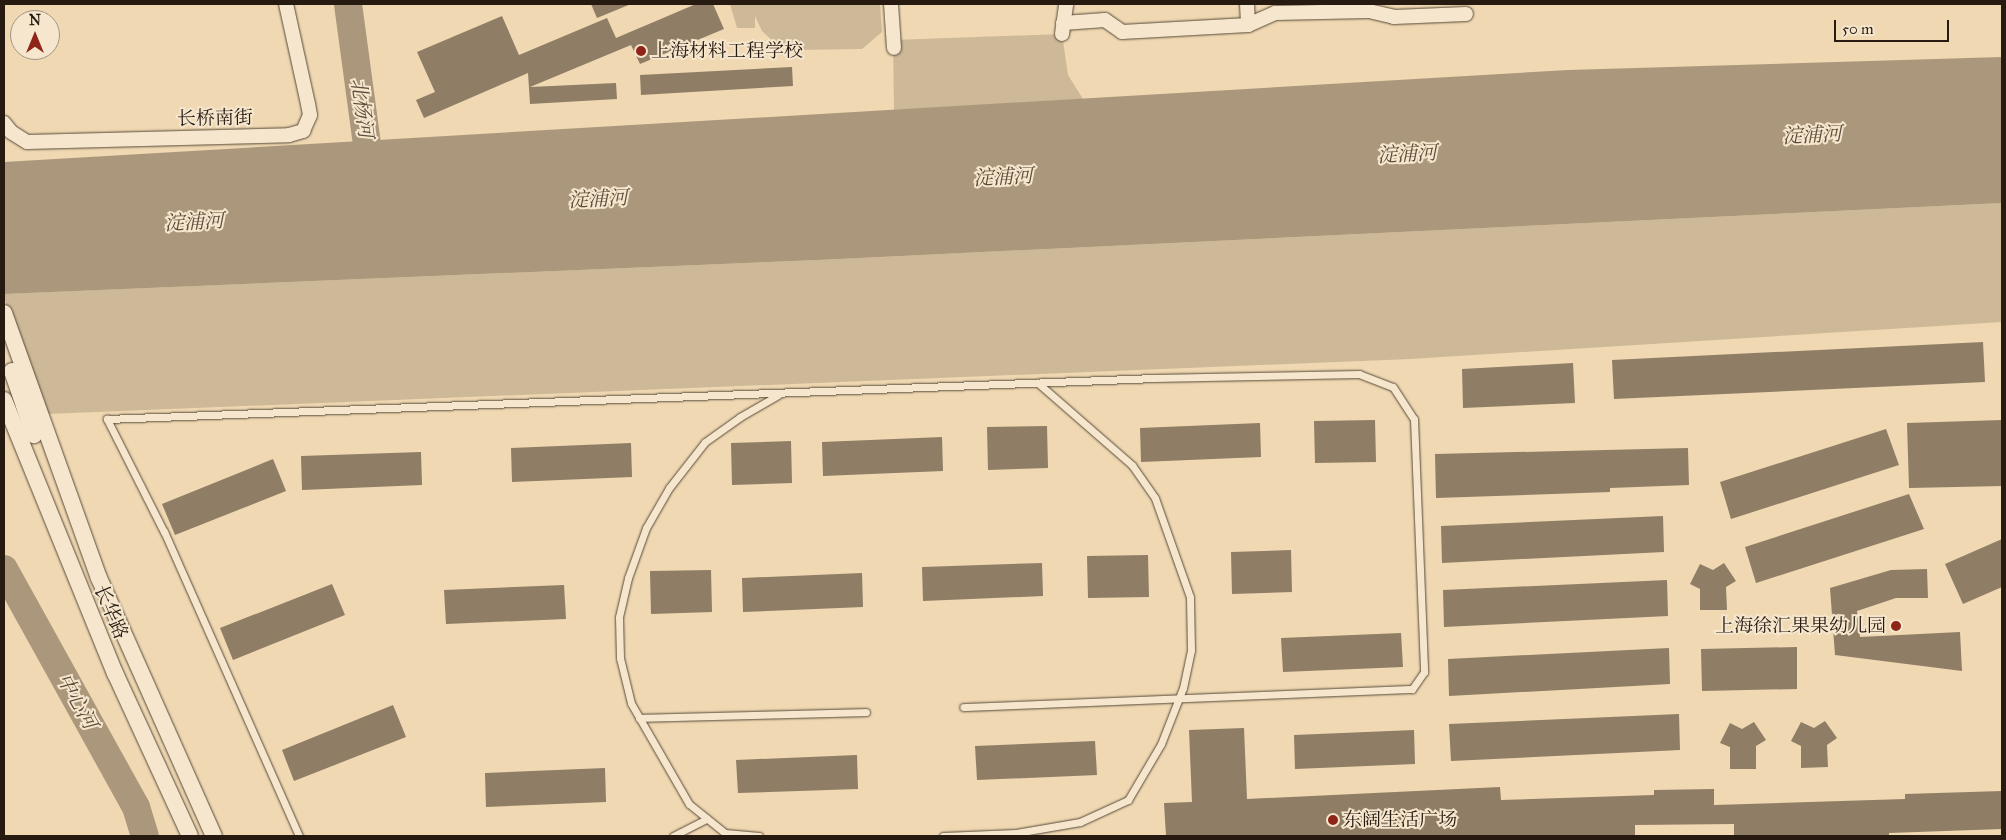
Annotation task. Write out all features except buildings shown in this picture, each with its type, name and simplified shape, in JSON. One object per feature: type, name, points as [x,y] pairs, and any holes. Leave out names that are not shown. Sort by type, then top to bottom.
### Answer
[{"type":"street","name":"长桥南街","points":[[4,123],[11,132],[27,142],[289,135],[303,131],[310,115],[286,4]]},
{"type":"street","points":[[891,4],[894,48]]},
{"type":"street","points":[[1066,4],[1062,28],[1105,20],[1122,32],[1248,25],[1275,13],[1369,11],[1394,17],[1466,14]]},
{"type":"street","points":[[1247,4],[1248,25]]},
{"type":"street","name":"长华路","points":[[4,313],[99,578],[214,836]]},
{"type":"street","name":"长华路","points":[[4,346],[67,524],[99,578]]},
{"type":"street","name":"长华路","points":[[4,400],[80,589],[190,836]]},
{"type":"lane","points":[[299,836],[164,532],[107,419],[1038,383],[1359,374],[1393,387],[1414,419],[1424,672],[1412,688],[963,707]]},
{"type":"lane","points":[[943,836],[1016,833],[1080,822],[1128,800],[1162,744],[1180,697],[1191,650],[1190,597],[1155,498],[1132,464],[1038,383]]},
{"type":"lane","points":[[760,836],[725,833],[689,804],[631,703],[620,658],[619,617],[628,578],[646,528],[669,488],[705,442],[740,417],[780,394]]},
{"type":"lane","points":[[639,718],[866,712]]},
{"type":"lane","points":[[673,836],[707,819]]},
{"type":"shaded area","points":[[730,4],[880,4],[882,32],[862,49],[795,50],[777,45],[762,31],[755,16],[755,28],[737,28]]},
{"type":"shaded area","points":[[1062,34],[1068,75],[1083,99],[894,110],[893,40]]},
{"type":"shaded area","points":[[2002,203],[2002,322],[1410,359],[47,414],[4,298],[4,294],[818,260]]},
{"type":"water","name":"淀浦河","points":[[2002,57],[2002,203],[818,260],[4,294],[4,162],[1568,70]]},
{"type":"waterway","name":"北杨河","points":[[348,4],[372,181]]},
{"type":"waterway","name":"中心河","points":[[4,569],[136,807],[145,836]]},
{"type":"place","name":"上海材料工程学校","points":[[641,51]]},
{"type":"place","name":"上海徐汇果果幼儿园","points":[[1896,626]]},
{"type":"place","name":"东阔生活广场","points":[[1333,820]]}]
